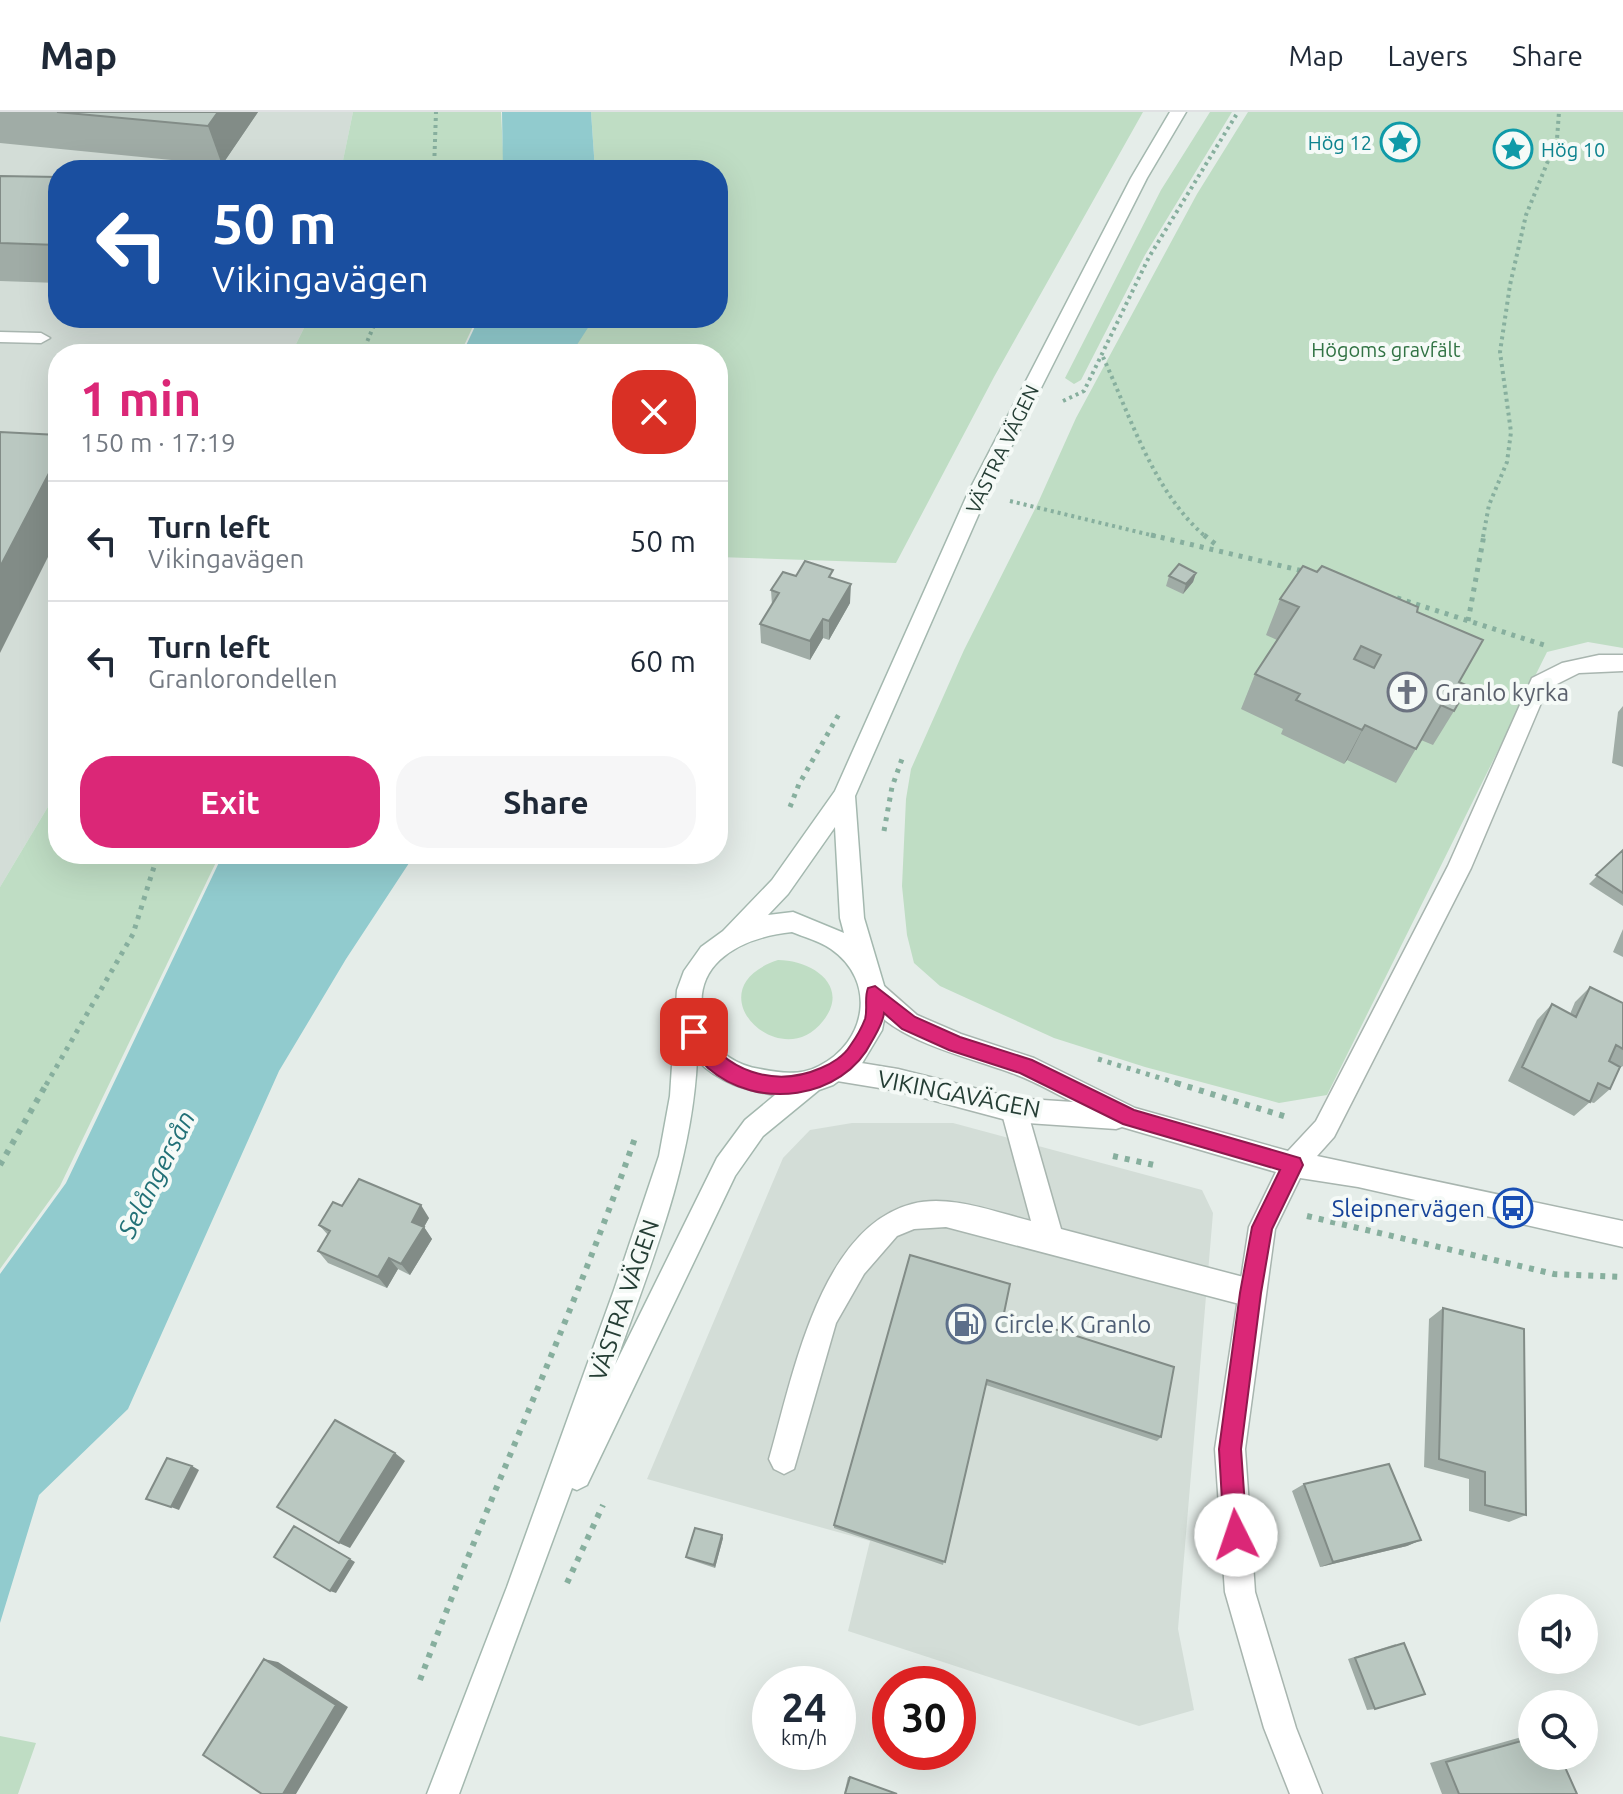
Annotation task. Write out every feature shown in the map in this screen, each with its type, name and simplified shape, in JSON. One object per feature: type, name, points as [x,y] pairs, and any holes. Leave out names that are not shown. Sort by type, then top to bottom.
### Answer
[{"type":"street","name":"VÄSTRA VÄGEN","points":[[733,935],[780,887],[844,796],[978,493],[1139,178],[1178,112]]},
{"type":"street","points":[[0,337],[41,338]]},
{"type":"street","points":[[1306,1794],[1280,1728],[1240,1592],[1230,1449],[1262,1227],[1293,1165],[1325,1129],[1459,868],[1539,684],[1566,668],[1594,661],[1623,663]]},
{"type":"street","name":"VÄSTRA VÄGEN","points":[[844,796],[852,918],[864,963]]},
{"type":"street","points":[[793,922],[821,929],[839,939],[864,963],[875,994],[875,1018],[870,1032],[856,1055],[837,1070],[809,1083],[762,1085],[733,1074],[715,1062],[694,1032],[688,1004],[691,984],[709,953],[733,935],[771,923],[793,922]]},
{"type":"street","name":"VIKINGAVÄGEN","points":[[875,994],[908,1023],[956,1044],[1025,1066],[1130,1118],[1293,1165],[1358,1175],[1623,1234]]},
{"type":"street","name":"VÄSTRA VÄGEN","points":[[443,1794],[522,1587],[628,1290],[672,1156],[683,1096],[688,1004]]},
{"type":"street","name":"VIKINGAVÄGEN","points":[[837,1070],[898,1080],[1014,1110],[1130,1118]]},
{"type":"street","name":"VÄSTRA VÄGEN","points":[[522,1587],[726,1167],[754,1128],[809,1083]]},
{"type":"street","points":[[1014,1110],[1037,1200],[1052,1241]]},
{"type":"street","points":[[784,1459],[823,1318],[854,1265],[887,1227],[913,1216],[946,1214],[1251,1293]]},
{"type":"path","points":[[434,160],[436,112]]},
{"type":"path","points":[[1061,401],[1073,399],[1084,391],[1149,257],[1238,112]]},
{"type":"path","points":[[1468,621],[1489,505],[1507,462],[1511,432],[1500,352],[1510,285],[1526,215],[1557,139],[1559,112]]},
{"type":"path","points":[[1103,356],[1163,486],[1190,523],[1223,550]]},
{"type":"path","points":[[1007,500],[1223,550],[1315,575]]},
{"type":"path","points":[[1387,595],[1594,661]]},
{"type":"path","points":[[884,833],[892,787],[905,748]]},
{"type":"path","points":[[0,1165],[133,934],[155,864]]},
{"type":"path","points":[[1085,1055],[1325,1129]]},
{"type":"path","points":[[560,1598],[605,1499]]},
{"type":"shaded area","points":[[0,112],[353,112],[343,160],[48,160],[48,328],[304,328],[296,344],[48,344],[48,807],[0,887]]},
{"type":"shaded area","points":[[852,1123],[953,1123],[1202,1190],[1213,1213],[1178,1629],[1194,1710],[1139,1726],[976,1673],[976,1666],[955,1666],[848,1631],[870,1541],[647,1479],[783,1158],[810,1130]]},
{"type":"green space","points":[[353,112],[501,112],[503,160],[343,160]]},
{"type":"green space","points":[[591,112],[1143,112],[994,377],[896,563],[728,557],[728,344],[577,344],[586,328],[728,328],[728,160],[594,160]]},
{"type":"green space","points":[[1210,112],[1232,112],[1145,255],[1081,380],[1074,384],[1065,378],[1161,190]]},
{"type":"green space","name":"Högoms gravfält","points":[[1248,112],[1623,112],[1623,648],[1588,642],[1547,652],[1327,1095],[1279,1103],[1145,1067],[1054,1038],[940,986],[914,963],[907,935],[902,886],[906,799],[911,769],[964,650],[1037,505],[1076,418],[1197,194]]},
{"type":"green space","points":[[304,328],[472,328],[465,344],[296,344]]},
{"type":"green space","points":[[48,807],[48,864],[215,864],[60,1186],[0,1269],[0,887]]},
{"type":"green space","points":[[778,960],[791,961],[815,970],[830,986],[833,997],[830,1008],[823,1021],[805,1036],[786,1039],[767,1034],[752,1022],[743,1007],[742,990],[753,973]]},
{"type":"green space","points":[[0,1736],[36,1743],[18,1794],[0,1794]]},
{"type":"water","points":[[502,112],[591,112],[594,160],[503,160]]},
{"type":"water","points":[[474,328],[588,328],[577,344],[467,344]]},
{"type":"water","name":"Selångersån","points":[[218,864],[408,864],[346,959],[279,1071],[128,1409],[39,1495],[0,1623],[0,1274],[66,1183]]},
{"type":"building","points":[[57,112],[218,112],[208,126]]},
{"type":"building","points":[[0,176],[48,177],[48,245],[0,243]]},
{"type":"building","points":[[0,432],[48,434],[48,475],[0,567]]},
{"type":"building","points":[[805,561],[833,570],[829,577],[851,584],[829,621],[823,619],[810,641],[760,624],[779,593],[771,590],[783,572],[796,576]]},
{"type":"building","points":[[1179,564],[1196,573],[1186,584],[1169,576]]},
{"type":"building","name":"Granlo kyrka","points":[[1303,566],[1317,572],[1322,566],[1418,607],[1417,612],[1483,640],[1459,682],[1468,686],[1454,711],[1441,705],[1416,749],[1365,725],[1362,730],[1296,700],[1300,694],[1255,674],[1299,607],[1280,599]],"holes":[[[1361,646],[1381,655],[1374,668],[1354,659]]]},
{"type":"building","points":[[1623,850],[1623,893],[1596,875]]},
{"type":"building","points":[[1590,987],[1623,1003],[1623,1049],[1616,1045],[1609,1061],[1620,1067],[1610,1089],[1598,1083],[1590,1102],[1522,1067],[1552,1004],[1576,1017]]},
{"type":"building","points":[[359,1179],[421,1205],[412,1222],[424,1227],[401,1264],[389,1258],[378,1277],[318,1251],[330,1231],[319,1225],[333,1202],[342,1206]]},
{"type":"building","points":[[910,1255],[1010,1284],[1004,1313],[1174,1367],[1161,1437],[987,1380],[945,1562],[834,1525]]},
{"type":"building","points":[[1443,1308],[1524,1329],[1526,1515],[1485,1505],[1485,1472],[1439,1459]]},
{"type":"building","points":[[335,1420],[395,1453],[339,1543],[277,1507]]},
{"type":"building","points":[[167,1458],[192,1466],[171,1507],[146,1499]]},
{"type":"building","points":[[1389,1464],[1421,1540],[1333,1562],[1304,1484]]},
{"type":"building","points":[[294,1526],[350,1559],[330,1591],[274,1557]]},
{"type":"building","points":[[695,1528],[722,1535],[714,1565],[686,1557]]},
{"type":"building","points":[[1404,1643],[1425,1694],[1375,1709],[1355,1658]]},
{"type":"building","points":[[264,1659],[336,1705],[283,1794],[262,1794],[203,1755]]},
{"type":"building","points":[[1518,1742],[1518,1770],[1566,1770],[1577,1794],[1459,1794],[1446,1762]]},
{"type":"building","points":[[850,1777],[897,1794],[845,1794]]},
{"type":"place","name":"Hög 12","points":[[1400,142]]},
{"type":"place","name":"Hög 10","points":[[1513,149]]},
{"type":"place","name":"Granlo kyrka","points":[[1407,692]]},
{"type":"place","name":"Sleipnervägen","points":[[1513,1208]]},
{"type":"place","name":"Circle K Granlo","points":[[966,1324]]},
{"type":"route","points":[[694,1032],[715,1062],[733,1074],[762,1085],[809,1083],[837,1070],[856,1055],[875,1018],[875,994],[908,1023],[956,1044],[1025,1066],[1130,1118],[1293,1165],[1262,1227],[1251,1293],[1230,1449],[1236,1535]]}]
